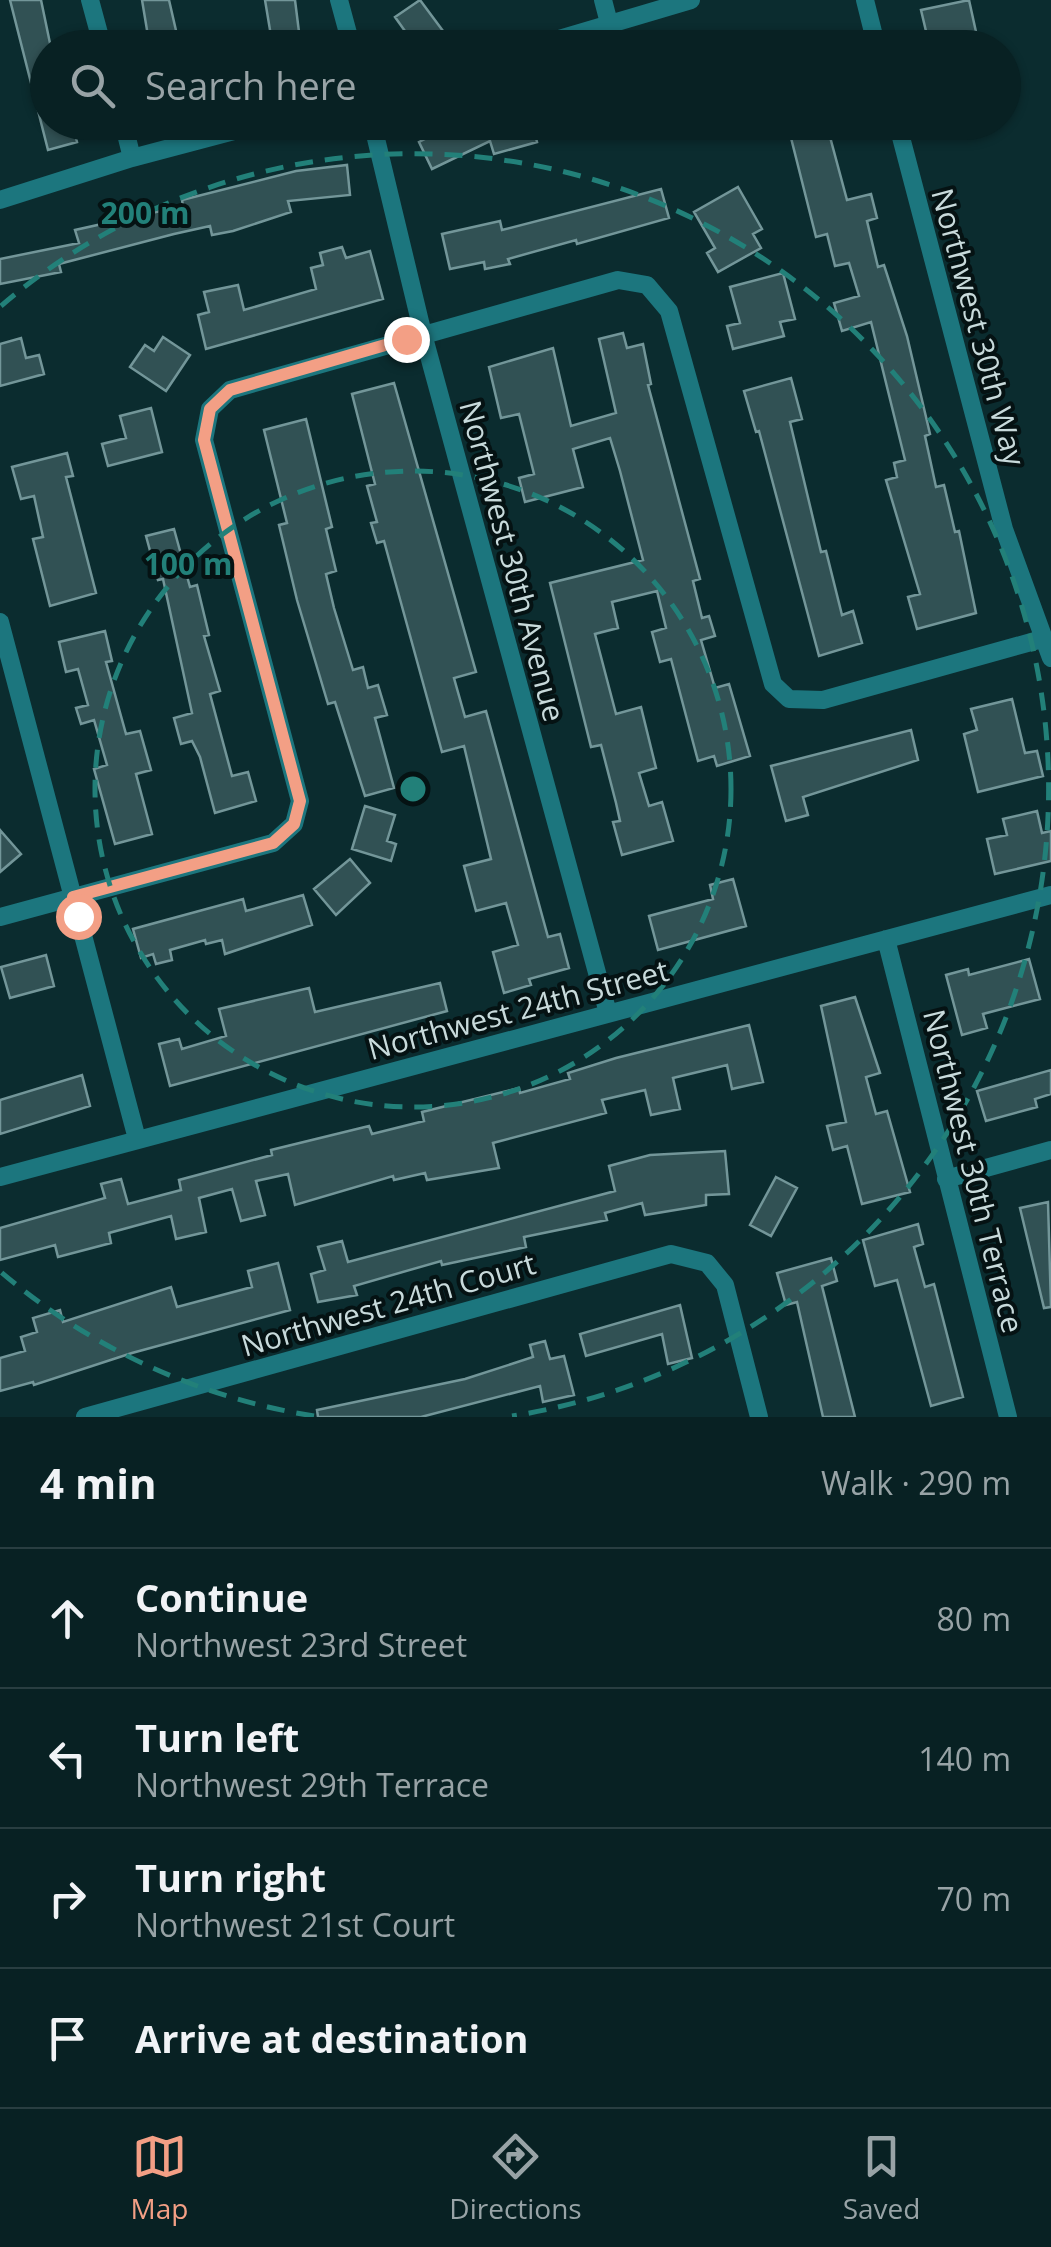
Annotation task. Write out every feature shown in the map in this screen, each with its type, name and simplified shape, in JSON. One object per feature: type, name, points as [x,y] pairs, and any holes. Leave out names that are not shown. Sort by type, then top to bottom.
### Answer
[{"type":"street","points":[[90,0],[98,30]]},
{"type":"street","points":[[339,0],[347,30]]},
{"type":"street","points":[[603,0],[609,23]]},
{"type":"street","points":[[587,30],[691,0]]},
{"type":"street","points":[[865,0],[873,30]]},
{"type":"street","points":[[128,140],[132,158]]},
{"type":"street","points":[[0,200],[200,140]]},
{"type":"street","name":"Northwest 30th Avenue","points":[[376,140],[423,334],[608,1013]]},
{"type":"street","name":"Northwest 30th Way","points":[[902,140],[1004,529],[1051,658]]},
{"type":"street","points":[[0,917],[273,843],[294,824],[300,801],[204,440],[210,409],[230,390],[618,280],[647,285],[669,311],[773,684],[789,698],[822,700],[1042,639]]},
{"type":"street","points":[[0,622],[5,660],[138,1140]]},
{"type":"street","name":"Northwest 24th Street","points":[[0,1178],[1051,895]]},
{"type":"street","name":"Northwest 30th Terrace","points":[[886,939],[1008,1417]]},
{"type":"street","points":[[946,1179],[1051,1150]]},
{"type":"street","name":"Northwest 24th Court","points":[[85,1417],[671,1254],[707,1262],[725,1285],[759,1417]]},
{"type":"building","points":[[10,0],[41,0],[47,30],[30,30],[30,79]]},
{"type":"building","points":[[142,0],[169,0],[176,30],[147,30]]},
{"type":"building","points":[[265,0],[295,0],[299,30],[270,30]]},
{"type":"building","points":[[420,0],[442,30],[404,30],[395,17]]},
{"type":"building","points":[[969,0],[976,30],[926,30],[921,10]]},
{"type":"building","points":[[45,140],[76,140],[77,142],[48,150]]},
{"type":"building","points":[[536,140],[537,142],[494,154],[490,141],[432,169],[419,142]]},
{"type":"building","points":[[792,140],[831,140],[847,200],[871,194],[877,218],[867,221],[878,267],[884,265],[907,336],[930,434],[925,436],[936,487],[944,485],[955,532],[959,531],[976,613],[917,629],[908,597],[920,594],[886,480],[897,477],[894,463],[905,460],[871,322],[842,331],[834,303],[859,296],[849,263],[835,266],[827,234],[816,237]]},
{"type":"building","points":[[347,165],[350,195],[288,201],[291,212],[233,231],[212,235],[210,226],[174,234],[59,264],[61,272],[0,284],[0,259],[79,243],[75,230],[183,206],[182,200],[296,171]]},
{"type":"building","points":[[738,187],[762,229],[753,234],[761,248],[718,272],[707,253],[715,248],[694,212]]},
{"type":"building","points":[[661,189],[669,218],[508,259],[510,264],[485,269],[484,262],[450,269],[442,234],[500,221],[502,230]]},
{"type":"building","points":[[342,247],[346,258],[370,251],[383,299],[206,349],[198,315],[209,312],[204,292],[238,285],[244,310],[316,289],[311,268],[323,265],[320,253]]},
{"type":"building","points":[[783,273],[795,319],[780,322],[784,336],[733,349],[727,326],[740,323],[730,287]]},
{"type":"building","points":[[623,333],[627,348],[643,344],[651,384],[648,385],[700,579],[693,581],[702,618],[709,616],[715,636],[701,640],[715,688],[729,684],[750,756],[717,766],[714,756],[698,761],[671,659],[660,662],[652,632],[666,628],[657,591],[612,602],[618,628],[595,634],[616,714],[641,707],[656,768],[639,773],[649,806],[662,802],[673,841],[622,855],[613,822],[620,821],[601,745],[591,747],[550,583],[643,560],[620,471],[610,438],[573,449],[583,487],[525,502],[519,478],[534,474],[519,414],[501,418],[489,367],[553,348],[571,426],[616,413],[599,339]]},
{"type":"building","points":[[163,337],[190,355],[166,391],[130,367],[145,345],[154,351]]},
{"type":"building","points":[[21,338],[26,358],[39,355],[44,374],[0,386],[0,344]]},
{"type":"building","points":[[791,378],[802,419],[790,422],[821,552],[826,551],[842,615],[853,611],[862,643],[819,656],[759,431],[756,432],[744,391]]},
{"type":"building","points":[[394,383],[476,672],[454,678],[465,717],[486,711],[548,937],[560,934],[569,968],[529,979],[531,985],[504,993],[493,952],[518,945],[506,903],[476,911],[464,866],[491,859],[464,746],[442,752],[384,541],[377,543],[371,523],[377,522],[367,486],[375,484],[352,394]]},
{"type":"building","points":[[151,408],[162,452],[108,466],[102,444],[126,438],[120,416]]},
{"type":"building","points":[[306,419],[332,527],[326,529],[336,571],[326,574],[334,608],[353,670],[363,667],[368,688],[378,685],[387,715],[375,718],[394,788],[365,796],[335,702],[328,704],[297,600],[279,525],[287,523],[264,430]]},
{"type":"building","points":[[67,453],[73,476],[66,477],[96,593],[50,606],[33,539],[43,537],[34,496],[21,499],[12,467]]},
{"type":"building","points":[[174,529],[190,587],[197,585],[209,635],[204,636],[220,691],[210,694],[232,776],[248,772],[256,801],[215,813],[200,757],[192,741],[181,744],[174,718],[192,713],[163,579],[158,580],[146,536]]},
{"type":"building","points":[[105,631],[112,661],[106,662],[126,734],[140,731],[151,770],[136,774],[152,834],[115,844],[94,769],[107,765],[94,720],[81,724],[76,708],[88,705],[78,669],[66,672],[59,642]]},
{"type":"building","points":[[1012,699],[1025,753],[1037,751],[1043,776],[978,792],[964,734],[977,730],[971,709]]},
{"type":"building","points":[[911,730],[918,760],[803,797],[808,815],[786,821],[771,766]]},
{"type":"building","points":[[365,806],[395,815],[387,841],[396,844],[391,861],[352,849]]},
{"type":"building","points":[[1037,811],[1042,833],[1051,831],[1051,861],[995,874],[987,839],[1007,835],[1003,819]]},
{"type":"building","points":[[0,830],[21,854],[0,872]]},
{"type":"building","points":[[350,859],[370,883],[336,915],[314,889]]},
{"type":"building","points":[[733,879],[746,926],[658,950],[649,916],[713,899],[710,885]]},
{"type":"building","points":[[303,895],[312,925],[225,954],[222,940],[206,944],[205,940],[170,950],[172,960],[156,964],[153,954],[141,958],[133,929],[243,899],[246,911]]},
{"type":"building","points":[[46,955],[54,986],[10,998],[1,967]]},
{"type":"building","points":[[1029,959],[1040,999],[983,1014],[987,1028],[962,1035],[946,975],[968,969],[969,975]]},
{"type":"building","points":[[440,983],[447,1011],[170,1086],[159,1044],[179,1039],[182,1049],[226,1036],[219,1009],[309,988],[315,1012]]},
{"type":"building","points":[[855,997],[880,1073],[866,1077],[876,1114],[887,1111],[910,1192],[862,1204],[847,1146],[833,1150],[827,1126],[846,1122],[821,1006]]},
{"type":"building","points":[[749,1025],[763,1082],[732,1089],[727,1065],[673,1078],[680,1109],[651,1115],[645,1090],[602,1100],[606,1113],[493,1143],[499,1168],[427,1180],[425,1173],[394,1180],[393,1176],[295,1205],[288,1174],[256,1181],[265,1215],[241,1221],[232,1189],[199,1198],[206,1232],[176,1239],[171,1216],[109,1233],[111,1243],[58,1257],[55,1245],[0,1260],[0,1228],[105,1198],[101,1184],[121,1179],[128,1204],[181,1190],[179,1180],[272,1155],[271,1150],[369,1126],[372,1134],[424,1121],[422,1112],[519,1088],[520,1093],[570,1079],[568,1073],[616,1058]]},
{"type":"building","points":[[1051,1070],[1051,1094],[1035,1099],[1037,1107],[986,1121],[977,1091]]},
{"type":"building","points":[[82,1075],[90,1106],[0,1134],[0,1100]]},
{"type":"building","points":[[725,1151],[729,1194],[706,1195],[706,1205],[645,1215],[642,1203],[605,1213],[607,1220],[524,1237],[526,1247],[442,1265],[441,1261],[354,1286],[357,1295],[318,1302],[311,1274],[325,1270],[318,1247],[342,1241],[348,1262],[615,1191],[609,1166],[650,1155]]},
{"type":"building","points":[[776,1177],[797,1188],[771,1236],[750,1225]]},
{"type":"building","points":[[1048,1202],[1051,1307],[1044,1308],[1020,1208]]},
{"type":"building","points":[[918,1224],[923,1244],[914,1247],[925,1287],[934,1284],[963,1397],[931,1406],[897,1280],[875,1286],[863,1240]]},
{"type":"building","points":[[831,1258],[837,1281],[822,1286],[855,1417],[823,1417],[797,1302],[786,1305],[777,1273]]},
{"type":"building","points":[[278,1263],[290,1310],[132,1353],[34,1385],[33,1382],[0,1391],[0,1358],[25,1351],[21,1337],[37,1332],[33,1318],[60,1310],[63,1322],[171,1287],[177,1307],[252,1287],[248,1271]]},
{"type":"building","points":[[680,1305],[692,1358],[668,1364],[662,1334],[586,1356],[580,1334]]},
{"type":"building","points":[[545,1341],[550,1359],[564,1356],[574,1395],[543,1402],[540,1386],[421,1417],[318,1417],[317,1410],[465,1379],[533,1357],[530,1345]]},
{"type":"route","points":[[78,916],[73,897],[273,843],[294,824],[300,801],[204,440],[210,409],[230,390],[406,339]]}]
